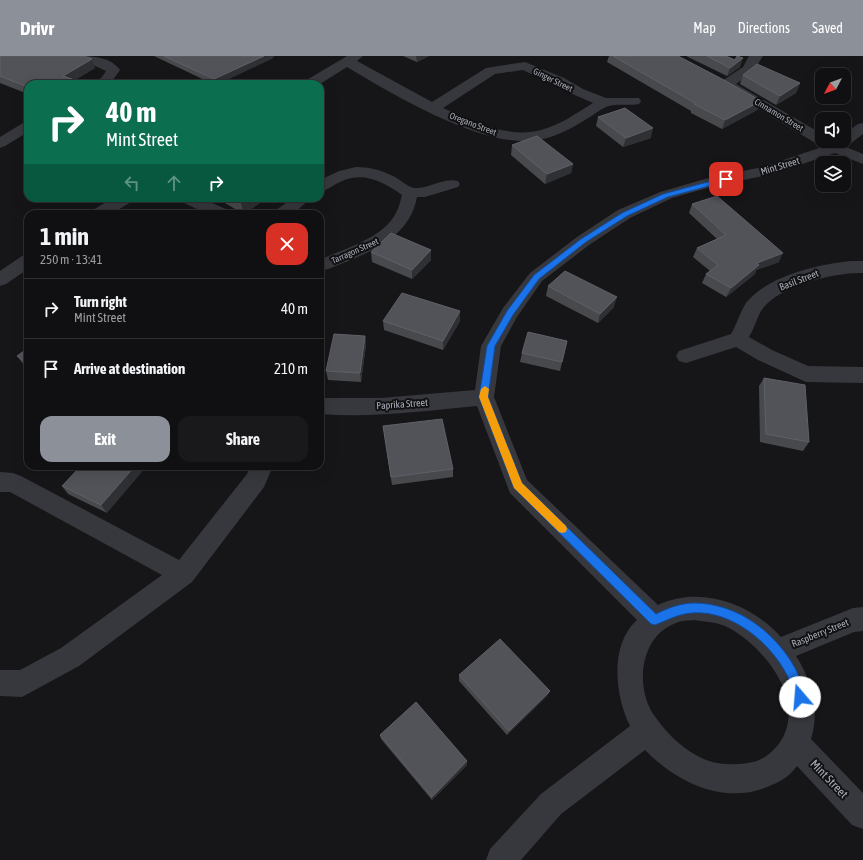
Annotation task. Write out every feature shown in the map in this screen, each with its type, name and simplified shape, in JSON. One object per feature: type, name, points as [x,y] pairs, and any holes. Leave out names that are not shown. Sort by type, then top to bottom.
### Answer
[{"type":"street","points":[[85,56],[100,62],[113,70],[107,80]]},
{"type":"street","name":"Cinnamon Street","points":[[756,56],[754,62],[744,74],[722,81],[815,136]]},
{"type":"street","points":[[317,80],[351,59]]},
{"type":"street","name":"Oregano Street","points":[[351,59],[410,98],[493,133],[512,136],[537,136],[560,127],[604,102]]},
{"type":"street","name":"Ginger Street","points":[[433,108],[491,71],[525,66],[559,81],[578,92],[604,102],[634,101]]},
{"type":"street","name":"Mint Street","points":[[851,132],[863,127]]},
{"type":"street","points":[[0,143],[24,128]]},
{"type":"street","name":"Mint Street","points":[[655,620],[518,486],[484,397],[491,346],[510,313],[536,277],[583,241],[624,214],[666,195],[712,182],[767,171],[816,148]]},
{"type":"street","name":"Cinnamon Street","points":[[838,148],[863,159]]},
{"type":"street","points":[[324,184],[350,171],[366,171],[384,177],[410,193],[425,192],[452,184]]},
{"type":"street","name":"Tarragon Street","points":[[324,264],[383,238],[402,221],[410,205],[410,193]]},
{"type":"street","points":[[106,210],[118,202]]},
{"type":"street","points":[[196,202],[214,210]]},
{"type":"street","points":[[287,210],[298,202]]},
{"type":"street","points":[[0,280],[24,264]]},
{"type":"street","name":"Basil Street","points":[[738,339],[746,326],[753,308],[771,291],[827,270],[863,266]]},
{"type":"street","points":[[686,356],[738,339],[764,355],[806,374],[863,375]]},
{"type":"street","name":"Paprika Street","points":[[324,406],[343,408],[398,406],[484,397]]},
{"type":"street","points":[[0,683],[22,684],[70,657],[183,574],[256,480],[260,470]]},
{"type":"street","points":[[0,482],[13,483],[183,574]]},
{"type":"street","points":[[694,608],[716,611],[739,619],[760,633],[778,651],[792,673],[800,697],[802,721],[795,743],[780,764],[757,777],[728,779],[692,768],[670,754],[648,730],[635,705],[629,680],[631,656],[640,635],[655,620],[673,611],[694,608]]},
{"type":"street","name":"Raspberry Street","points":[[778,651],[853,620],[863,619]]},
{"type":"street","points":[[501,860],[551,804],[648,730]]},
{"type":"street","name":"Mint Street","points":[[795,743],[863,814]]},
{"type":"building","points":[[0,56],[84,56],[92,59],[63,76],[72,79],[70,80],[24,80],[24,85],[0,76]]},
{"type":"building","points":[[164,56],[264,56],[214,79]]},
{"type":"building","points":[[613,56],[678,56],[761,101],[725,120],[694,104],[695,103]]},
{"type":"building","points":[[707,56],[726,56],[735,60],[737,56],[743,58],[730,68]]},
{"type":"building","points":[[757,64],[800,83],[780,96],[743,75]]},
{"type":"building","points":[[625,108],[653,128],[626,138],[598,117]]},
{"type":"building","points":[[537,136],[573,164],[547,174],[512,145]]},
{"type":"building","points":[[717,196],[783,253],[757,263],[759,265],[731,288],[706,274],[718,265],[697,248],[726,235],[692,204]]},
{"type":"building","points":[[391,233],[431,250],[412,270],[371,252]]},
{"type":"building","points":[[565,271],[617,297],[600,314],[548,286]]},
{"type":"building","points":[[402,293],[460,311],[443,341],[383,321]]},
{"type":"building","points":[[528,332],[567,341],[562,362],[522,353]]},
{"type":"building","points":[[334,334],[365,336],[360,373],[326,371]]},
{"type":"building","points":[[24,351],[24,361],[17,356]]},
{"type":"building","points":[[764,378],[805,385],[809,442],[766,434]]},
{"type":"building","points":[[442,419],[453,469],[391,477],[383,426]]},
{"type":"building","points":[[77,470],[132,470],[101,505],[62,486]]},
{"type":"building","points":[[500,639],[550,691],[509,731],[459,675]]},
{"type":"building","points":[[416,702],[467,761],[432,797],[380,735]]},
{"type":"slow traffic","points":[[485,389],[484,397],[518,486],[562,529]]},
{"type":"route","points":[[726,179],[666,195],[624,214],[583,241],[536,277],[510,313],[491,346],[484,397],[518,486],[655,620],[673,611],[694,608],[716,611],[739,619],[760,633],[778,651],[792,673],[800,697]]}]
